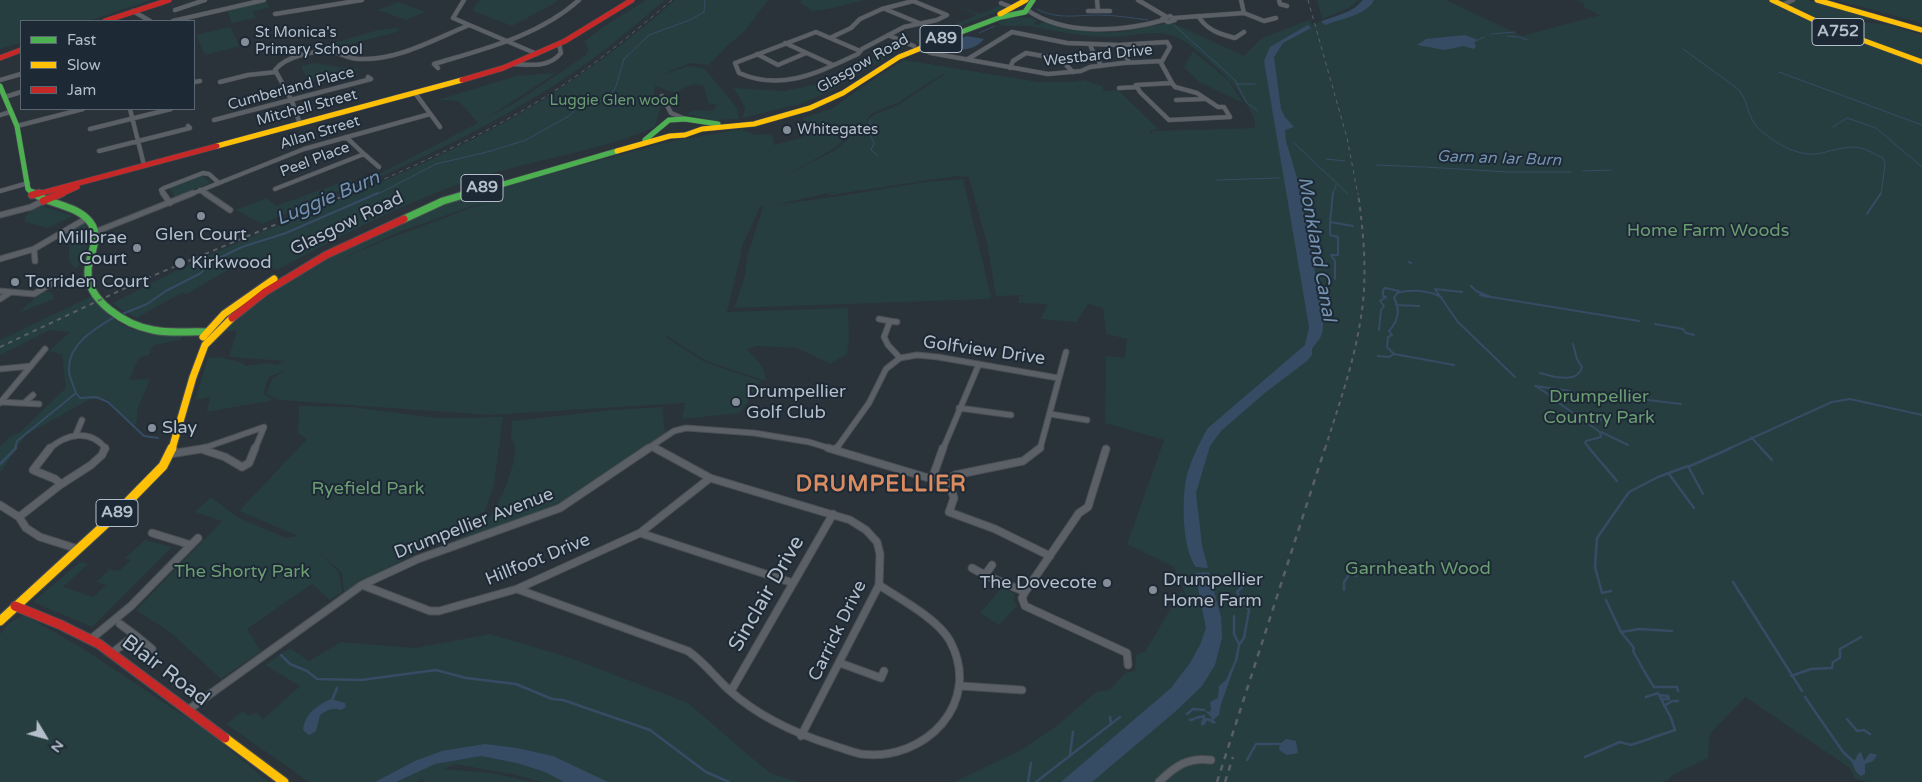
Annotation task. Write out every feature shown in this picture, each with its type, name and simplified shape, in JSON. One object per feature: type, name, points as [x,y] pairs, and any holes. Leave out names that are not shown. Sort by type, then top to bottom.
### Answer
[{"type":"main road","points":[[108,20],[169,0]]},
{"type":"main road","name":"Mitchell Street","points":[[32,195],[415,93],[513,64],[584,31],[632,0]]},
{"type":"main road","points":[[1019,9],[1033,0]]},
{"type":"main road","name":"A752","points":[[1772,0],[1835,30],[1922,62]]},
{"type":"main road","points":[[1817,0],[1922,29]]},
{"type":"main road","points":[[1826,0],[1922,29]]},
{"type":"main road","name":"Glasgow Road","points":[[210,333],[290,275],[326,255],[422,209],[469,192],[670,136],[685,135],[702,129],[754,124],[790,115],[824,103],[870,74],[895,54],[995,20],[1019,9]]},
{"type":"main road","points":[[0,58],[20,50]]},
{"type":"main road","name":"Glasgow Road","points":[[210,333],[237,304],[298,264],[415,207],[469,187],[637,142],[652,136],[665,122],[683,118],[722,124],[784,112],[827,96],[870,74]]},
{"type":"main road","points":[[0,86],[17,126],[32,195],[42,201],[87,218],[94,227],[92,257],[88,274],[89,282],[102,302],[117,314],[146,328],[167,332],[210,333]]},
{"type":"main road","points":[[692,120],[696,124],[696,128],[692,132]]},
{"type":"main road","points":[[659,130],[662,134],[670,136]]},
{"type":"main road","name":"Mitchell Street","points":[[42,201],[107,175]]},
{"type":"main road","name":"A89","points":[[0,621],[80,549],[154,476],[170,454],[193,377],[210,333]]},
{"type":"main road","name":"Blair Road","points":[[16,606],[91,639],[284,782]]},
{"type":"street","points":[[175,10],[205,0]]},
{"type":"street","points":[[177,20],[250,1],[264,0]]},
{"type":"street","points":[[275,14],[362,0]]},
{"type":"street","points":[[464,0],[453,18],[537,54]]},
{"type":"street","points":[[438,68],[434,64],[507,40],[571,8],[579,0]]},
{"type":"street","points":[[830,38],[859,24],[860,19],[912,0],[947,14],[937,20],[918,23],[888,35],[860,51],[834,65],[782,83],[746,78],[739,73],[736,63],[816,32],[860,51]]},
{"type":"street","points":[[1097,0],[1098,11]]},
{"type":"street","points":[[1138,0],[1164,18],[1173,21],[1174,18],[1244,14],[1266,23],[1276,18]]},
{"type":"street","points":[[1241,0],[1244,14]]},
{"type":"street","points":[[1279,0],[1280,4],[1287,6]]},
{"type":"street","points":[[1782,5],[1792,0]]},
{"type":"street","points":[[1001,3],[1069,26],[1104,29],[1132,28],[1164,18]]},
{"type":"street","points":[[885,9],[918,23]]},
{"type":"street","points":[[133,11],[148,20]]},
{"type":"street","points":[[1088,11],[1110,11]]},
{"type":"street","points":[[1198,16],[1209,29],[1234,40],[1244,32]]},
{"type":"street","points":[[300,124],[292,101],[276,72],[277,66],[283,62],[323,52],[364,59],[396,53],[469,25]]},
{"type":"street","points":[[968,60],[1012,32],[1067,42],[1090,44],[1119,45],[1166,42],[1170,47],[1162,61],[1163,70],[1175,87],[1198,93],[1218,107],[1224,107],[1230,117],[1169,120],[1137,87]]},
{"type":"street","name":"Westbard Drive","points":[[888,35],[931,53],[1048,74],[1073,72],[1090,67],[1129,62],[1162,61]]},
{"type":"street","points":[[785,43],[834,65]]},
{"type":"street","name":"Mitchell Street","points":[[513,64],[540,65],[560,56],[559,44]]},
{"type":"street","points":[[1090,44],[1094,55]]},
{"type":"street","points":[[1119,45],[1129,62]]},
{"type":"street","points":[[757,54],[778,65],[806,52]]},
{"type":"street","points":[[1010,68],[1013,61],[1026,53],[1060,58],[1073,72]]},
{"type":"street","points":[[1098,59],[1101,66]]},
{"type":"street","points":[[220,82],[248,74],[262,76],[276,72]]},
{"type":"street","points":[[0,80],[20,74]]},
{"type":"street","name":"Cumberland Place","points":[[214,120],[371,80],[368,76]]},
{"type":"street","points":[[195,82],[200,81]]},
{"type":"street","points":[[1119,88],[1173,83]]},
{"type":"street","points":[[5,97],[20,92]]},
{"type":"street","points":[[415,93],[440,127]]},
{"type":"street","points":[[662,96],[668,110],[674,115],[683,118]]},
{"type":"street","points":[[1176,100],[1204,99]]},
{"type":"street","points":[[17,126],[79,110]]},
{"type":"street","points":[[130,110],[144,166]]},
{"type":"street","points":[[90,129],[167,110]]},
{"type":"street","points":[[665,122],[668,110]]},
{"type":"street","points":[[0,115],[10,112]]},
{"type":"street","name":"Allan Street","points":[[95,232],[304,148],[430,114]]},
{"type":"street","points":[[99,150],[190,128],[188,126]]},
{"type":"street","name":"Peel Place","points":[[346,137],[379,167]]},
{"type":"street","name":"Peel Place","points":[[275,189],[364,154]]},
{"type":"street","points":[[170,203],[161,190],[164,188],[204,173],[209,174],[219,183]]},
{"type":"street","points":[[0,191],[28,183]]},
{"type":"street","points":[[200,190],[230,210]]},
{"type":"street","points":[[0,215],[31,207],[42,201]]},
{"type":"street","points":[[0,259],[34,249],[87,218]]},
{"type":"street","points":[[34,249],[35,261]]},
{"type":"street","points":[[0,291],[34,294],[43,286],[54,282]]},
{"type":"street","points":[[0,299],[11,292]]},
{"type":"street","points":[[879,320],[897,322]]},
{"type":"street","points":[[890,321],[884,337],[888,345],[900,358]]},
{"type":"street","points":[[0,402],[45,349]]},
{"type":"street","name":"Drumpellier Avenue","points":[[188,710],[362,585],[418,559],[560,508],[674,431],[696,428],[754,433],[809,442],[932,479],[948,480],[955,475],[1023,461],[1040,449],[1066,352]]},
{"type":"street","name":"Golfview Drive","points":[[835,450],[869,403],[886,369],[900,358],[917,355],[1058,378]]},
{"type":"street","points":[[932,479],[959,408],[980,364]]},
{"type":"street","points":[[0,369],[30,366]]},
{"type":"street","points":[[24,403],[33,395]]},
{"type":"street","points":[[0,402],[40,404]]},
{"type":"street","points":[[959,408],[1011,415]]},
{"type":"street","points":[[1050,414],[1086,420]]},
{"type":"street","points":[[76,434],[82,420]]},
{"type":"street","points":[[170,454],[201,449],[264,427],[249,463],[242,466],[225,457],[201,449]]},
{"type":"street","points":[[19,517],[61,484],[94,464],[103,456],[106,449],[104,445],[91,437],[76,434],[65,437],[55,444],[39,460],[33,470],[55,479],[61,484]]},
{"type":"street","name":"Carrick Drive","points":[[652,446],[710,478],[850,520],[866,530],[877,542],[880,554],[879,585],[801,736]]},
{"type":"street","points":[[1106,449],[1088,507],[1078,513],[1022,598],[1026,606],[1127,653],[1128,665]]},
{"type":"street","name":"Hillfoot Drive","points":[[362,585],[430,611],[439,611],[518,589],[640,533],[710,478]]},
{"type":"street","points":[[948,480],[954,498],[949,512],[994,529],[1050,556]]},
{"type":"street","points":[[0,505],[19,517],[26,528],[40,537],[80,549]]},
{"type":"street","name":"Sinclair Drive","points":[[731,691],[833,514]]},
{"type":"street","points":[[152,533],[191,545]]},
{"type":"street","points":[[640,533],[744,566],[792,584]]},
{"type":"street","points":[[91,639],[131,606],[198,538]]},
{"type":"street","points":[[985,575],[992,565]]},
{"type":"street","points":[[972,568],[992,579],[1004,582],[1025,592]]},
{"type":"street","points":[[518,589],[688,651],[731,691],[776,725],[801,736],[863,754],[900,752],[928,738],[941,727],[952,712],[961,686],[956,654],[949,639],[917,611],[879,585]]},
{"type":"street","points":[[120,624],[152,649]]},
{"type":"street","points":[[112,653],[134,635]]},
{"type":"street","points":[[840,663],[881,678]]},
{"type":"street","points":[[961,686],[1022,690]]},
{"type":"street","points":[[1159,782],[1170,770],[1187,760],[1195,758],[1211,760]]},
{"type":"green space","points":[[0,0],[151,0],[91,20],[20,20],[20,43],[0,49]]},
{"type":"green space","points":[[482,0],[557,0],[557,2],[512,26],[473,11],[477,2]]},
{"type":"green space","points":[[646,0],[665,0],[603,51],[554,86],[512,111],[433,152],[325,201],[323,200],[364,182],[478,123],[459,101],[441,99],[516,76],[556,73],[487,118],[518,101],[586,55],[588,51],[585,41],[603,27]]},
{"type":"green space","name":"Luggie Glen wood","points":[[675,0],[768,0],[745,31],[709,65],[690,63],[659,76],[689,66],[704,68],[737,108],[739,119],[712,120],[687,114],[694,110],[712,111],[717,105],[708,103],[704,86],[689,85],[676,93],[655,86],[654,95],[661,105],[655,127],[633,136],[499,171],[451,187],[375,220],[277,270],[248,258],[187,294],[181,293],[137,318],[113,303],[190,264],[406,171],[503,123],[580,75],[629,39]]},
{"type":"green space","points":[[801,0],[865,0],[813,11],[801,3]]},
{"type":"green space","points":[[943,0],[980,14],[1001,5],[1004,8],[918,42],[914,41],[976,14]]},
{"type":"green space","points":[[1317,0],[1358,0],[1349,8],[1322,19]]},
{"type":"green space","name":"Drumpellier Country Park","points":[[1361,0],[1446,0],[1522,36],[1600,15],[1585,8],[1583,3],[1577,0],[1768,0],[1845,35],[1922,65],[1922,782],[1868,782],[1855,779],[1850,768],[1745,697],[1710,734],[1708,758],[1662,782],[954,782],[1021,750],[1058,725],[1096,692],[1110,690],[1125,673],[1135,671],[1136,655],[1145,652],[1181,591],[1189,603],[1174,567],[1127,544],[1164,440],[1105,423],[1106,356],[1125,358],[1127,339],[1106,334],[1103,308],[1088,304],[1077,322],[1040,319],[1048,304],[1019,303],[1019,296],[1027,295],[996,296],[987,243],[968,175],[965,177],[956,176],[824,196],[834,192],[774,205],[925,182],[963,179],[991,297],[987,299],[734,308],[745,276],[747,257],[763,207],[760,207],[740,251],[742,250],[727,312],[848,308],[849,338],[847,354],[830,364],[797,348],[757,346],[747,349],[763,367],[766,381],[706,361],[667,336],[705,362],[761,381],[740,413],[682,419],[685,403],[489,415],[279,400],[266,394],[272,379],[286,370],[269,377],[263,394],[274,400],[207,412],[210,397],[195,400],[208,358],[219,357],[240,362],[246,366],[266,363],[276,365],[285,361],[229,357],[237,331],[223,331],[250,309],[307,270],[338,253],[400,222],[465,197],[667,142],[742,129],[755,135],[772,134],[774,145],[801,138],[811,130],[802,118],[833,108],[904,60],[1039,82],[1084,80],[1102,86],[1104,91],[1118,90],[1158,129],[1149,132],[1151,134],[1154,131],[1255,128],[1252,113],[1233,85],[1198,52],[1174,36],[1152,33],[1113,37],[1092,36],[1030,26],[1005,26],[997,23],[1006,19],[1022,17],[1037,20],[1034,24],[1038,25],[1043,22],[1096,32],[1129,31],[1157,25],[1175,24],[1244,56],[1262,38],[1310,20],[1312,25],[1355,8]],"holes":[[[945,74],[898,105],[873,115],[837,149],[787,175],[833,149],[866,121],[871,114],[899,102]],[[499,201],[473,207],[388,239],[334,262],[401,231],[473,206]]]},
{"type":"green space","points":[[1776,0],[1808,0],[1877,20],[1811,17]]},
{"type":"green space","points":[[1836,0],[1922,0],[1922,24],[1910,20]]},
{"type":"green space","points":[[267,2],[269,8],[253,11],[256,18],[232,23],[227,10]]},
{"type":"green space","points":[[398,2],[426,12],[406,20],[378,10]]},
{"type":"green space","points":[[1823,22],[1861,22],[1889,25],[1922,35],[1922,60]]},
{"type":"green space","points":[[230,27],[240,46],[205,55],[196,35]]},
{"type":"green space","points":[[400,29],[394,33],[330,49],[330,44],[375,31]]},
{"type":"green space","points":[[903,45],[906,46],[828,92],[800,104],[743,118],[745,108],[734,88],[784,91],[818,84]]},
{"type":"green space","points":[[1193,51],[1228,80],[1243,103],[1199,82],[1184,67]]},
{"type":"green space","points":[[315,63],[364,69],[309,82],[301,66]]},
{"type":"green space","points":[[202,175],[210,183],[175,197],[169,188]]},
{"type":"green space","points":[[350,179],[356,184],[262,224],[236,210],[267,198],[276,206]]},
{"type":"green space","points":[[42,206],[73,216],[48,228],[25,222],[25,217],[32,209]]},
{"type":"green space","points":[[80,223],[86,223],[86,248],[83,260],[75,269],[69,261],[69,239],[62,239]]},
{"type":"green space","points":[[42,292],[51,292],[54,299],[18,313]]},
{"type":"green space","points":[[92,296],[111,317],[129,328],[156,335],[183,336],[180,340],[154,345],[149,355],[139,358],[129,380],[150,379],[137,410],[137,421],[134,429],[107,399],[90,399],[26,435],[0,473],[0,446],[10,437],[20,432],[66,388],[62,355],[49,351],[70,332],[50,330],[0,355],[0,340]]},
{"type":"green space","name":"Ryefield Park","points":[[299,406],[351,407],[436,418],[503,417],[494,484],[485,511],[447,531],[419,551],[344,592],[342,573],[314,548],[339,572],[342,592],[330,600],[312,584],[247,629],[261,651],[221,679],[171,633],[136,610],[222,521],[195,512],[211,497],[237,517],[286,538],[298,536],[239,511],[307,439],[298,433]]},
{"type":"green space","points":[[662,407],[665,433],[560,503],[497,529],[445,545],[482,527],[495,509],[506,486],[513,464],[515,447],[511,437],[512,421],[612,410]]},
{"type":"green space","points":[[145,540],[172,547],[92,627],[33,602],[80,562],[88,564],[63,587],[93,597],[106,585],[96,582],[110,569],[119,571],[131,560],[125,558]]},
{"type":"green space","points":[[1002,587],[1015,594],[1014,600],[1017,606],[999,625],[980,613]]},
{"type":"green space","points":[[24,615],[82,648],[204,729],[269,782],[0,782],[0,634],[9,623]]},
{"type":"green space","points":[[490,634],[571,658],[688,703],[770,773],[798,782],[541,782],[516,775],[455,764],[444,769],[493,773],[532,782],[423,782],[423,779],[416,782],[309,782],[226,724],[243,711],[249,716],[256,712],[263,719],[300,686],[265,665],[290,648],[309,661],[341,642],[415,648]]},
{"type":"water","points":[[1363,0],[1374,0],[1366,9],[1352,16],[1325,25],[1321,21],[1349,11]]},
{"type":"water","points":[[1308,25],[1311,28],[1283,43],[1274,57],[1281,109],[1294,127],[1285,130],[1286,141],[1298,181],[1323,315],[1323,331],[1312,349],[1312,355],[1307,361],[1266,392],[1221,431],[1210,446],[1196,493],[1202,545],[1208,568],[1196,567],[1191,559],[1186,537],[1184,500],[1186,479],[1198,446],[1208,428],[1305,345],[1309,327],[1264,61],[1270,47]]},
{"type":"water","points":[[1465,35],[1478,40],[1474,43],[1476,46],[1474,49],[1463,46],[1445,50],[1417,45],[1426,39]]},
{"type":"water","points":[[967,36],[984,39],[976,46],[961,50],[946,46],[948,43]]},
{"type":"water","points":[[1209,572],[1221,617],[1222,638],[1215,665],[1202,686],[1176,711],[1092,782],[1061,782],[1171,688],[1190,663],[1200,645],[1206,628],[1195,573]]},
{"type":"water","points":[[1235,660],[1237,660],[1221,704],[1219,715],[1213,720],[1216,722],[1214,724],[1209,721],[1212,718],[1204,710],[1209,712],[1211,710],[1210,702],[1218,698],[1219,686],[1226,680]]},
{"type":"water","points":[[331,699],[345,703],[346,707],[341,710],[330,710],[320,715],[316,731],[309,735],[303,730],[306,719],[317,707]]},
{"type":"water","points":[[1286,739],[1296,741],[1298,753],[1287,755],[1279,750],[1280,744]]},
{"type":"water","points":[[485,744],[517,748],[553,756],[608,782],[564,782],[545,772],[517,763],[481,756],[435,764],[396,782],[375,782],[415,761],[442,751]]},
{"type":"water","points":[[1861,752],[1864,761],[1870,753],[1877,755],[1873,761],[1865,764],[1865,774],[1861,776],[1856,772],[1851,760],[1854,762]]},
{"type":"waterway","name":"Luggie Burn","points":[[376,195],[436,164],[491,151],[526,140],[569,116],[577,108],[592,105],[611,95],[616,86],[624,59],[649,35],[690,20],[704,12],[705,0]]},
{"type":"waterway","points":[[1037,9],[1059,16],[1104,15],[1148,20]]},
{"type":"waterway","points":[[1174,25],[1235,80],[1237,84]]},
{"type":"waterway","points":[[979,33],[995,26]]},
{"type":"waterway","points":[[1491,34],[1515,32]]},
{"type":"waterway","points":[[1507,36],[1517,37]]},
{"type":"waterway","points":[[1478,40],[1484,37]]},
{"type":"waterway","points":[[1519,37],[1527,40]]},
{"type":"waterway","points":[[1683,49],[1738,89]]},
{"type":"waterway","points":[[1779,72],[1922,125]]},
{"type":"waterway","points":[[1237,84],[1255,84]]},
{"type":"waterway","points":[[1237,84],[1246,102],[1258,111]]},
{"type":"waterway","points":[[1739,90],[1758,128],[1784,147],[1808,154],[1858,147],[1883,158],[1885,164],[1881,195]]},
{"type":"waterway","points":[[1833,127],[1847,118],[1876,128],[1922,167]]},
{"type":"waterway","points":[[870,120],[871,137],[874,143],[871,150],[878,156]]},
{"type":"waterway","name":"Monkland Canal","points":[[1294,143],[1348,194]]},
{"type":"waterway","points":[[1326,159],[1345,161]]},
{"type":"waterway","points":[[1377,165],[1423,167]]},
{"type":"waterway","name":"Garn an Iar Burn","points":[[1425,167],[1508,172],[1571,172]]},
{"type":"waterway","points":[[1583,171],[1611,170]]},
{"type":"waterway","points":[[1217,180],[1279,178]]},
{"type":"waterway","points":[[1332,195],[1336,185]]},
{"type":"waterway","name":"Luggie Burn","points":[[120,315],[147,304],[166,291],[201,273],[209,263],[242,247],[286,233],[378,193]]},
{"type":"waterway","name":"Monkland Canal","points":[[1330,222],[1333,193]]},
{"type":"waterway","points":[[1867,214],[1881,193]]},
{"type":"waterway","name":"Monkland Canal","points":[[1330,222],[1353,226]]},
{"type":"waterway","name":"Monkland Canal","points":[[1330,222],[1330,235],[1338,237],[1338,255],[1331,255],[1335,261],[1335,279]]},
{"type":"waterway","points":[[1471,286],[1476,291],[1491,297],[1639,321]]},
{"type":"waterway","points":[[1379,330],[1381,310],[1384,306],[1380,301],[1386,297],[1383,296],[1383,290],[1385,288],[1399,291]]},
{"type":"waterway","points":[[1441,297],[1435,289],[1462,292]]},
{"type":"waterway","points":[[1397,305],[1394,298],[1397,293],[1408,291],[1432,293],[1441,297]]},
{"type":"waterway","points":[[1480,295],[1488,297]]},
{"type":"waterway","points":[[1441,297],[1458,322],[1515,377]]},
{"type":"waterway","points":[[1394,354],[1387,347],[1388,337],[1392,335],[1389,331],[1398,315],[1397,305]]},
{"type":"waterway","points":[[1397,305],[1419,306]]},
{"type":"waterway","name":"Luggie Burn","points":[[76,393],[69,370],[73,352],[78,344],[92,331],[116,316]]},
{"type":"waterway","points":[[1655,324],[1683,329],[1686,333],[1694,335]]},
{"type":"waterway","points":[[1540,373],[1564,378],[1578,374],[1582,367],[1577,359],[1573,344]]},
{"type":"waterway","points":[[1378,356],[1389,357],[1394,354]]},
{"type":"waterway","points":[[1394,354],[1454,365]]},
{"type":"waterway","points":[[1535,386],[1570,391]]},
{"type":"waterway","points":[[1537,387],[1548,394]]},
{"type":"waterway","name":"Luggie Burn","points":[[15,449],[17,441],[76,393]]},
{"type":"waterway","points":[[76,393],[80,398],[96,397],[108,402],[144,436],[158,438]]},
{"type":"waterway","points":[[1598,394],[1607,395]]},
{"type":"waterway","points":[[1607,395],[1681,404]]},
{"type":"waterway","points":[[1607,395],[1615,402]]},
{"type":"waterway","points":[[1549,396],[1600,432],[1601,437],[1586,441],[1585,443],[1590,449]]},
{"type":"waterway","points":[[1752,438],[1832,402],[1850,399],[1922,415]]},
{"type":"waterway","points":[[1590,424],[1597,424],[1603,417],[1611,420]]},
{"type":"waterway","points":[[1601,432],[1628,445]]},
{"type":"waterway","points":[[1728,449],[1752,438]]},
{"type":"waterway","points":[[1752,438],[1762,449]]},
{"type":"waterway","points":[[1589,448],[1617,481]]},
{"type":"waterway","points":[[1688,467],[1731,448]]},
{"type":"waterway","points":[[1761,448],[1772,460]]},
{"type":"waterway","name":"Luggie Burn","points":[[0,464],[15,449]]},
{"type":"waterway","points":[[1611,591],[1602,593],[1595,567],[1597,538],[1629,492],[1658,477],[1688,467]]},
{"type":"waterway","points":[[1688,467],[1703,494]]},
{"type":"waterway","points":[[1669,474],[1694,508]]},
{"type":"waterway","points":[[1344,590],[1344,582],[1350,573],[1356,576]]},
{"type":"waterway","points":[[1241,576],[1239,580],[1241,588]]},
{"type":"waterway","points":[[1244,604],[1237,592],[1253,577]]},
{"type":"waterway","points":[[1733,582],[1792,676]]},
{"type":"waterway","points":[[1606,600],[1621,632],[1634,648],[1633,651],[1643,669]]},
{"type":"waterway","points":[[1236,661],[1239,645],[1244,638],[1249,610],[1246,606]]},
{"type":"waterway","points":[[1234,616],[1234,634],[1239,644]]},
{"type":"waterway","points":[[1622,632],[1639,629],[1672,631]]},
{"type":"waterway","points":[[1792,676],[1811,669],[1832,668],[1833,662],[1840,658],[1840,649],[1861,637]]},
{"type":"waterway","points":[[281,655],[290,664],[307,671],[317,679],[361,680],[436,670],[466,678],[516,684],[552,699],[563,700],[650,730],[706,772],[729,782]]},
{"type":"waterway","points":[[1644,671],[1654,687],[1677,687],[1678,691]]},
{"type":"waterway","points":[[1792,676],[1802,691]]},
{"type":"waterway","points":[[332,700],[337,688]]},
{"type":"waterway","points":[[1646,697],[1658,693],[1659,695]]},
{"type":"waterway","points":[[1659,695],[1668,696],[1669,699],[1661,699]]},
{"type":"waterway","points":[[1659,695],[1661,699]]},
{"type":"waterway","points":[[1805,697],[1843,752],[1854,762]]},
{"type":"waterway","points":[[1661,699],[1665,706]]},
{"type":"waterway","points":[[1665,706],[1672,701],[1678,701]]},
{"type":"waterway","points":[[1585,757],[1620,742],[1631,745],[1675,730],[1665,706]]},
{"type":"waterway","points":[[1187,714],[1193,709],[1204,710]]},
{"type":"waterway","points":[[1196,718],[1204,716],[1202,724],[1204,724],[1206,719],[1210,720]]},
{"type":"waterway","points":[[1110,717],[1111,724]]},
{"type":"waterway","points":[[1111,724],[1120,717]]},
{"type":"waterway","points":[[1190,720],[1194,719]]},
{"type":"waterway","points":[[1847,719],[1857,731],[1864,730],[1870,734]]},
{"type":"waterway","points":[[1036,782],[1111,724]]},
{"type":"waterway","points":[[1070,754],[1073,732]]},
{"type":"waterway","points":[[1247,760],[1256,744],[1280,744]]},
{"type":"waterway","points":[[1028,782],[1031,763]]},
{"type":"railway","points":[[348,195],[450,149],[524,110],[596,62],[672,0]]},
{"type":"railway","points":[[1308,0],[1347,138],[1358,195]]},
{"type":"railway","points":[[0,347],[138,282],[351,193]]},
{"type":"railway","points":[[1325,449],[1349,371],[1362,307],[1364,258],[1358,193]]},
{"type":"railway","points":[[1217,782],[1325,448]]},
{"type":"railway","points":[[1225,782],[1233,757]]},
{"type":"traffic: fast","points":[[956,34],[1001,17],[1025,12],[1033,0]]},
{"type":"traffic: fast","points":[[0,86],[17,126],[28,189],[35,195],[86,217],[94,228],[95,240],[88,271],[89,282],[101,301],[120,317],[152,330],[206,332]]},
{"type":"traffic: fast","points":[[645,140],[669,120],[685,119],[718,124]]},
{"type":"traffic: fast","points":[[404,219],[443,201],[617,151]]},
{"type":"traffic: slow","points":[[1000,14],[1026,0]]},
{"type":"traffic: slow","points":[[1772,0],[1835,30],[1922,62]]},
{"type":"traffic: slow","points":[[1817,0],[1922,30]]},
{"type":"traffic: slow","points":[[617,151],[670,136],[685,135],[702,129],[754,124],[810,108],[843,93],[899,57],[956,34]]},
{"type":"traffic: slow","points":[[217,146],[462,80]]},
{"type":"traffic: slow","points":[[203,337],[224,314],[274,279]]},
{"type":"traffic: slow","points":[[0,621],[110,520],[163,466],[170,454],[193,377],[205,345],[232,318]]},
{"type":"traffic: slow","points":[[225,738],[284,782]]},
{"type":"traffic: jam","points":[[108,20],[169,0]]},
{"type":"traffic: jam","points":[[462,80],[503,68],[565,41],[632,0]]},
{"type":"traffic: jam","points":[[0,58],[20,50]]},
{"type":"traffic: jam","points":[[32,195],[217,146]]},
{"type":"traffic: jam","points":[[43,201],[77,187]]},
{"type":"traffic: jam","points":[[232,318],[265,292],[326,255],[404,219]]},
{"type":"traffic: jam","points":[[15,606],[61,625],[99,644],[225,738]]},
{"type":"place","name":"St Monica's Primary School","points":[[245,42]]},
{"type":"place","name":"Whitegates","points":[[787,130]]},
{"type":"place","name":"Glen Court","points":[[201,216]]},
{"type":"place","name":"Millbrae Court","points":[[137,248]]},
{"type":"place","name":"Kirkwood","points":[[180,263]]},
{"type":"place","name":"Torriden Court","points":[[15,282]]},
{"type":"place","name":"Drumpellier Golf Club","points":[[736,402]]},
{"type":"place","name":"Slay","points":[[152,428]]},
{"type":"place","name":"The Dovecote","points":[[1107,583]]},
{"type":"place","name":"Drumpellier Home Farm","points":[[1153,590]]},
{"type":"district","name":"DRUMPELLIER","points":[[881,485]]},
{"type":"park label","name":"Home Farm Woods","points":[[1708,231]]},
{"type":"park label","name":"Garnheath Wood","points":[[1418,569]]},
{"type":"park label","name":"The Shorty Park","points":[[242,572]]}]
